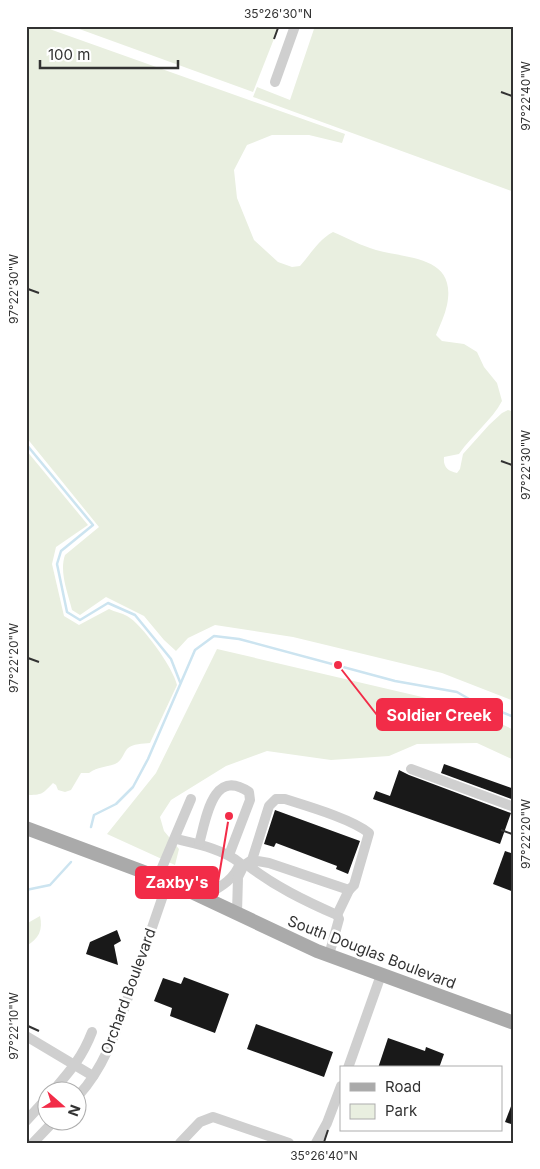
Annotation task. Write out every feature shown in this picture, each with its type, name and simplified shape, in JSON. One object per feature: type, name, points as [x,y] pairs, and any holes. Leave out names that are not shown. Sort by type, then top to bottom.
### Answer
[{"type":"main road","name":"South Douglas Boulevard","points":[[26,828],[163,879],[329,956],[514,1023]]},
{"type":"street","points":[[274,82],[295,26]]},
{"type":"street","points":[[411,769],[514,807]]},
{"type":"street","points":[[199,844],[216,792],[228,785],[236,786],[250,792],[250,800],[229,855]]},
{"type":"street","points":[[203,897],[229,881],[249,862],[269,806],[276,798],[285,799],[362,827],[369,833],[354,885],[349,890],[337,915]]},
{"type":"street","name":"Orchard Boulevard","points":[[88,1083],[102,1061],[117,1030],[176,838],[191,799]]},
{"type":"street","points":[[176,838],[229,855],[240,863],[238,874],[238,913]]},
{"type":"street","points":[[249,862],[269,863],[349,890]]},
{"type":"street","points":[[249,862],[262,876],[294,895],[337,915],[340,919],[329,956]]},
{"type":"street","points":[[349,1066],[381,975]]},
{"type":"street","points":[[61,1082],[75,1066],[85,1050],[92,1032]]},
{"type":"street","points":[[28,1040],[93,1076]]},
{"type":"street","points":[[316,1143],[327,1122],[340,1089]]},
{"type":"street","points":[[26,1121],[38,1108]]},
{"type":"street","points":[[180,1143],[200,1122],[213,1117],[289,1143]]},
{"type":"street","points":[[33,1143],[43,1132]]},
{"type":"green space","points":[[26,26],[41,26],[345,134],[342,143],[309,135],[272,135],[247,145],[234,170],[237,198],[254,240],[278,262],[292,267],[300,266],[319,243],[333,232],[371,248],[428,262],[438,268],[445,277],[448,289],[447,305],[436,335],[442,341],[464,344],[477,352],[484,367],[497,383],[502,401],[493,415],[459,454],[444,457],[444,463],[447,468],[457,473],[460,469],[463,454],[489,425],[502,413],[508,410],[514,412],[514,701],[442,673],[293,637],[215,625],[188,638],[176,651],[144,616],[106,597],[80,615],[72,610],[66,590],[63,568],[65,555],[99,527],[26,437]]},
{"type":"green space","points":[[71,26],[279,26],[253,92]]},
{"type":"green space","points":[[315,26],[514,26],[514,192],[253,97],[257,87],[290,100]]},
{"type":"green space","points":[[26,450],[88,525],[56,547],[52,564],[64,616],[79,625],[109,609],[127,616],[141,628],[156,648],[170,669],[177,685],[150,743],[129,747],[115,764],[89,773],[81,773],[71,790],[65,792],[58,790],[53,783],[47,790],[36,795],[26,795]]},
{"type":"green space","points":[[217,649],[465,707],[514,730],[514,760],[477,743],[417,744],[389,756],[331,760],[267,751],[226,766],[171,800],[160,817],[164,831],[179,849],[175,865],[107,834],[156,773]]},
{"type":"green space","points":[[40,916],[41,926],[39,934],[26,946],[26,924]]},
{"type":"building","points":[[444,764],[514,789],[514,800],[441,773]]},
{"type":"building","points":[[399,770],[511,813],[500,844],[373,799],[376,791],[390,796]]},
{"type":"building","points":[[275,810],[360,841],[348,874],[336,869],[337,866],[276,843],[274,847],[264,844]]},
{"type":"building","points":[[505,851],[514,854],[514,892],[493,884]]},
{"type":"building","points":[[117,930],[121,941],[114,945],[118,965],[86,954],[90,942]]},
{"type":"building","points":[[184,977],[229,994],[215,1033],[170,1016],[172,1008],[154,1001],[163,978],[181,984]]},
{"type":"building","points":[[256,1024],[333,1052],[324,1077],[247,1049]]},
{"type":"building","points":[[388,1038],[425,1051],[426,1047],[444,1054],[440,1066],[379,1066]]},
{"type":"building","points":[[514,1101],[514,1125],[505,1122]]},
{"type":"waterway","points":[[26,444],[93,525],[61,551],[57,564],[67,612],[80,620],[108,603],[135,615],[171,659],[180,682]]},
{"type":"waterway","points":[[91,827],[94,815],[116,804],[133,787],[148,759],[195,650],[214,636],[239,639],[395,681],[457,692],[483,707],[514,717]]},
{"type":"waterway","points":[[26,890],[50,885],[71,862]]},
{"type":"place","name":"Soldier Creek","points":[[338,665]]},
{"type":"place","name":"Zaxby's","points":[[229,816]]}]
